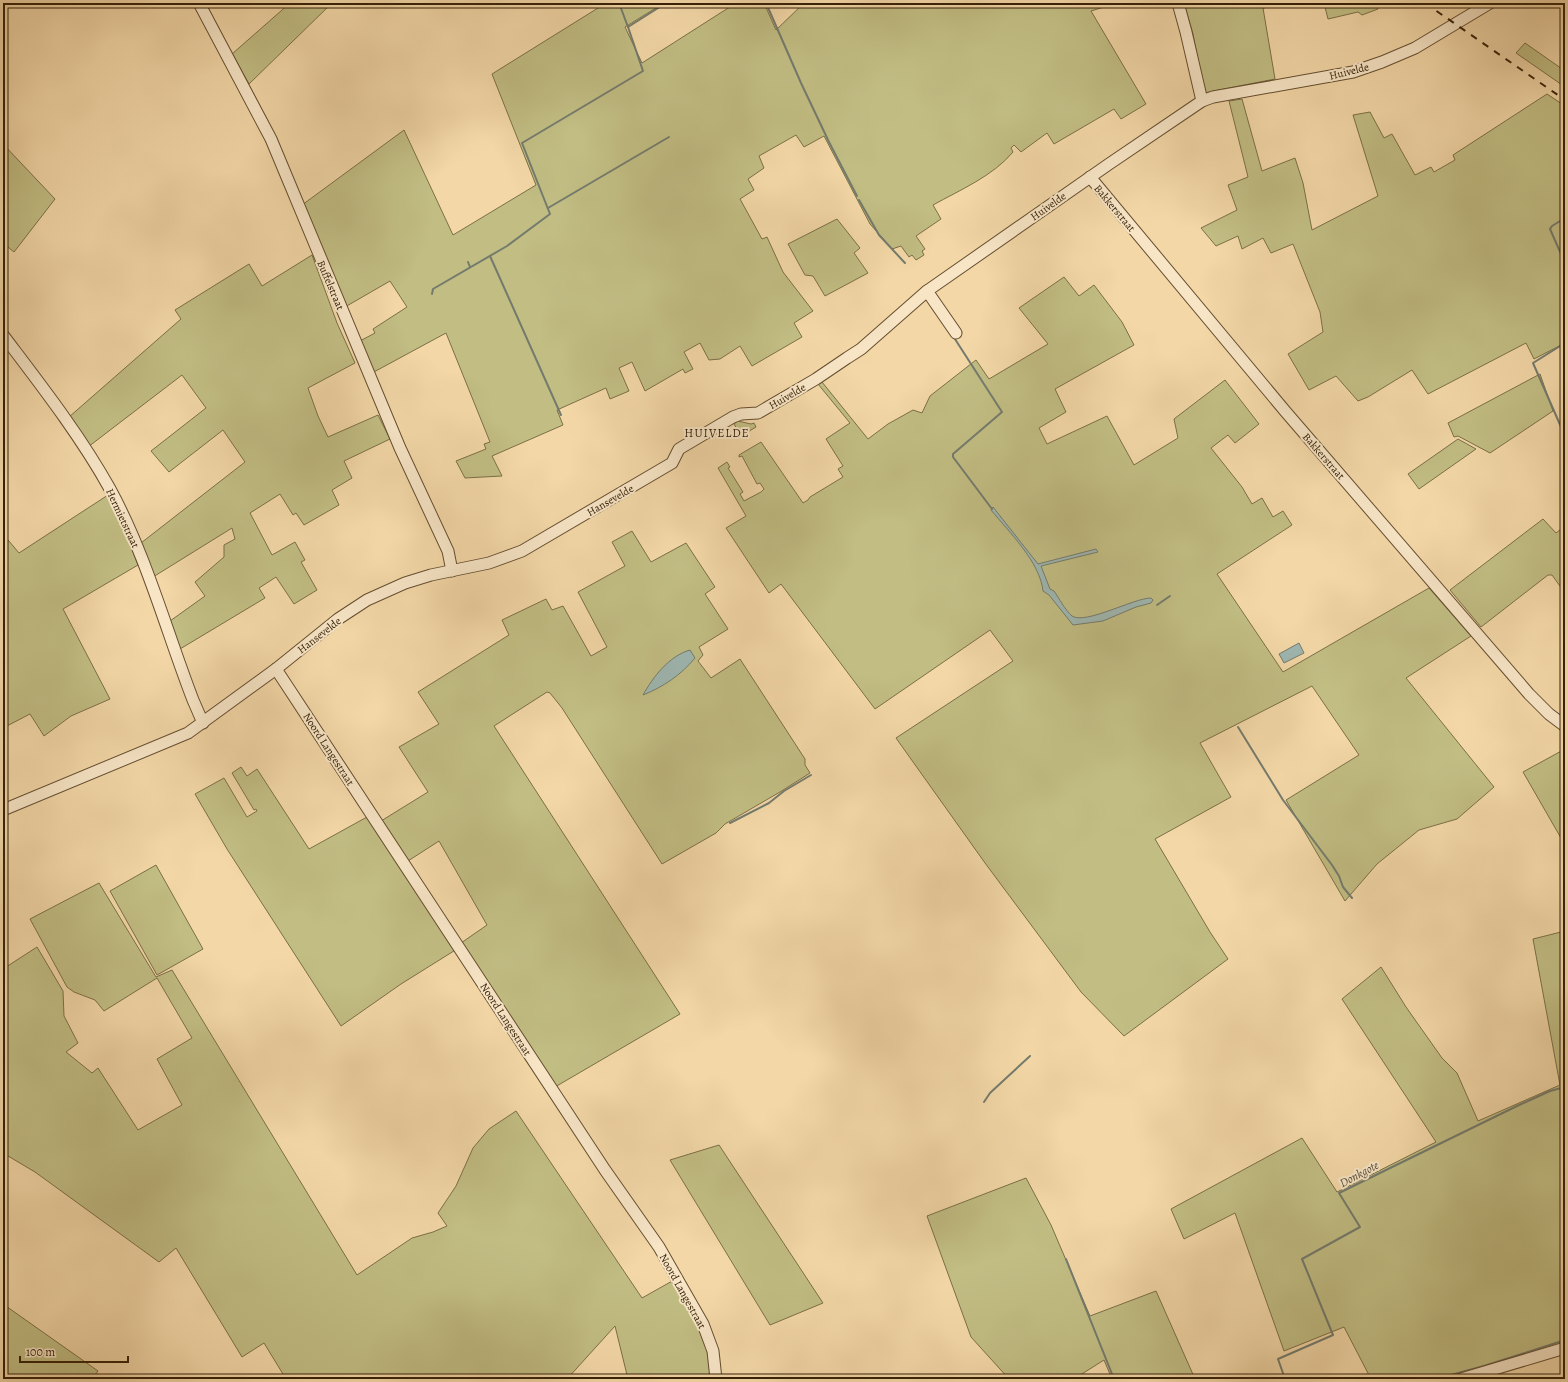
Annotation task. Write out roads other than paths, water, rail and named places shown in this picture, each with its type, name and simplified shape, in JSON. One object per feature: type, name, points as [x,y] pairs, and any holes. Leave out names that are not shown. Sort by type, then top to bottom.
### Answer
[{"type":"street","name":"Buffelstraat","points":[[200,3],[271,139],[400,448],[448,551],[452,571]]},
{"type":"street","points":[[1178,3],[1202,101]]},
{"type":"street","name":"Huivelde","points":[[645,480],[672,463],[679,449],[733,417],[741,414],[758,413],[835,367],[861,349],[927,291],[1202,101],[1213,97],[1353,72],[1415,48],[1490,3]]},
{"type":"street","name":"Bakkerstraat","points":[[1090,178],[1285,411],[1529,694],[1549,714],[1565,726]]},
{"type":"street","points":[[927,291],[956,333]]},
{"type":"street","name":"Hermietstraat","points":[[3,334],[52,400],[110,489],[136,545],[192,700],[203,723]]},
{"type":"street","name":"Hansevelde","points":[[3,810],[173,740],[203,723],[366,600],[405,583],[431,575],[489,563],[526,549],[645,480]]},
{"type":"street","name":"Noord Langestraat","points":[[276,669],[601,1164],[659,1247],[703,1324],[713,1351],[716,1379]]},
{"type":"street","points":[[1461,1379],[1565,1348]]},
{"type":"water","points":[[993,507],[1038,564],[1096,549],[1098,552],[1041,566],[1050,589],[1054,591],[1072,616],[1078,618],[1087,617],[1143,599],[1151,598],[1153,600],[1151,603],[1136,607],[1103,621],[1073,625],[1049,595],[1043,591],[1041,580],[1030,558],[991,510]]},
{"type":"water","points":[[1299,643],[1304,653],[1284,663],[1279,654]]},
{"type":"water","points":[[690,650],[695,658],[684,670],[665,684],[643,695],[662,668],[675,657]]},
{"type":"waterway","points":[[619,3],[628,27]]},
{"type":"waterway","points":[[432,294],[433,289],[507,246],[550,214],[522,143],[643,71],[628,27],[666,3]]},
{"type":"waterway","points":[[766,3],[801,83],[857,196]]},
{"type":"waterway","points":[[548,208],[669,137]]},
{"type":"waterway","points":[[859,200],[879,235],[905,263]]},
{"type":"waterway","name":"Donkgote","points":[[1565,218],[1552,226],[1550,229],[1565,263]]},
{"type":"waterway","points":[[490,256],[561,415]]},
{"type":"waterway","points":[[468,262],[470,267]]},
{"type":"waterway","points":[[953,336],[1002,412],[953,454],[953,457],[992,509]]},
{"type":"waterway","name":"Donkgote","points":[[1565,343],[1533,363],[1565,436]]},
{"type":"waterway","points":[[1157,605],[1170,596]]},
{"type":"waterway","points":[[1238,727],[1283,800],[1332,865],[1339,876],[1343,887],[1352,898]]},
{"type":"waterway","points":[[730,823],[769,803],[784,791],[811,775]]},
{"type":"waterway","points":[[984,1102],[990,1093],[1030,1056]]},
{"type":"waterway","name":"Donkgote","points":[[1285,1379],[1278,1359],[1333,1335],[1302,1259],[1360,1227],[1339,1193],[1517,1106],[1550,1091],[1565,1087]]},
{"type":"waterway","points":[[1066,1259],[1114,1379]]},
{"type":"waterway","points":[[1436,1379],[1484,1366],[1562,1341]]},
{"type":"railway","points":[[1425,3],[1565,100]]},
{"type":"district","name":"HUIVELDE","points":[[717,433]]}]
